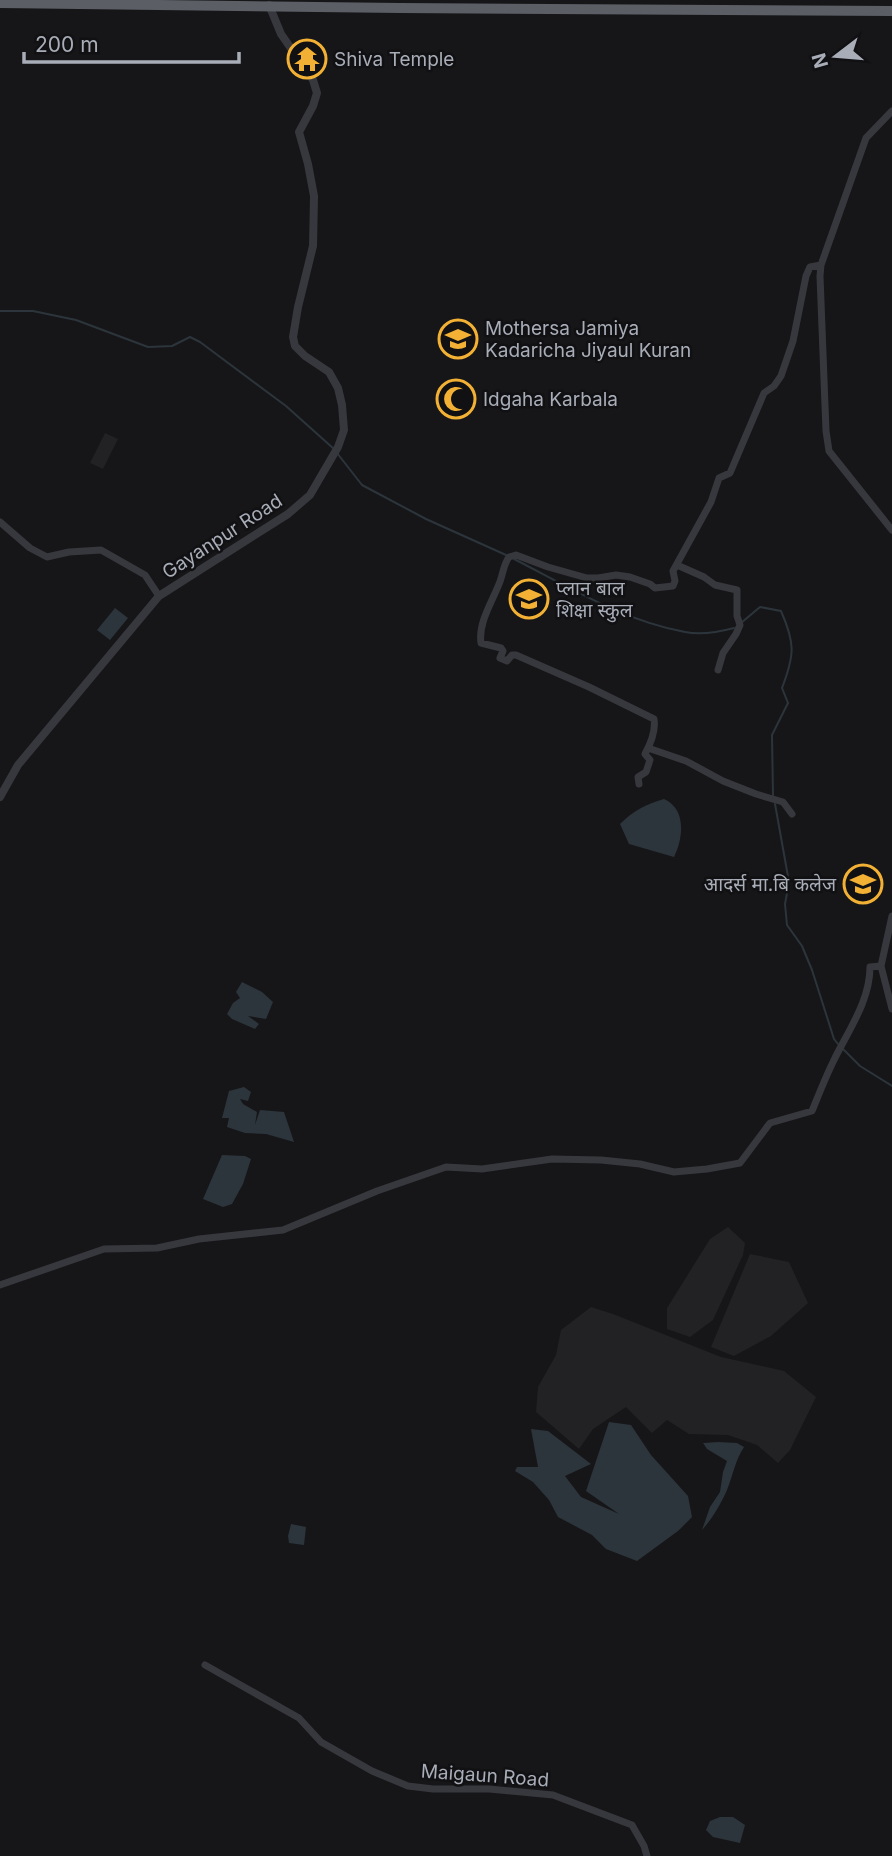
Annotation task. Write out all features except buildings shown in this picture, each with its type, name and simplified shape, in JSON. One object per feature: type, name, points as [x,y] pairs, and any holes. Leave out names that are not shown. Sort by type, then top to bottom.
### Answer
[{"type":"highway","points":[[0,3],[892,11]]},
{"type":"street","name":"Gayanpur Road","points":[[0,797],[18,765],[159,596],[288,514],[310,495],[330,464],[344,430],[338,388],[329,372],[304,356],[295,346],[293,337],[313,246],[314,196],[299,132],[317,93],[313,80],[281,34],[269,5]]},
{"type":"street","points":[[892,111],[866,138],[821,265],[826,431],[829,451],[892,530]]},
{"type":"street","points":[[639,784],[638,776],[646,772],[650,760],[645,754],[655,725],[654,719],[516,655],[512,655],[508,661],[500,658],[503,652],[501,648],[481,643],[481,629],[505,562],[516,555],[587,578],[616,575],[650,584],[655,588],[673,586],[673,571],[711,502],[719,478],[730,473],[764,393],[774,386],[781,376],[793,341],[806,276],[810,267],[821,265]]},
{"type":"street","points":[[0,522],[30,548],[47,557],[69,552],[101,550],[145,575],[159,596]]},
{"type":"street","points":[[677,565],[715,585],[737,590],[737,616],[740,625],[723,653],[718,670]]},
{"type":"street","points":[[648,748],[686,761],[723,781],[783,802],[792,814]]},
{"type":"street","points":[[892,916],[881,966],[892,1009]]},
{"type":"street","points":[[0,1285],[104,1249],[158,1248],[212,1237],[283,1230],[377,1191],[446,1167],[482,1169],[552,1159],[600,1160],[640,1164],[674,1172],[740,1163],[770,1123],[812,1111],[856,1018],[870,979],[870,968],[881,966]]},
{"type":"street","name":"Maigaun Road","points":[[205,1665],[299,1718],[321,1742],[372,1771],[408,1786],[553,1795],[632,1825],[647,1856]]},
{"type":"shaded area","points":[[105,433],[118,439],[103,469],[90,463]]},
{"type":"shaded area","points":[[115,608],[128,618],[110,640],[97,630]]},
{"type":"shaded area","points":[[664,799],[677,810],[680,817],[681,833],[674,857],[629,844],[620,824],[640,808]]},
{"type":"shaded area","points":[[242,982],[262,992],[273,1002],[266,1019],[248,1016],[259,1024],[255,1029],[227,1014],[233,1003],[240,998],[236,992]]},
{"type":"shaded area","points":[[244,1087],[251,1092],[248,1101],[240,1099],[243,1104],[257,1112],[255,1125],[260,1110],[284,1112],[294,1142],[227,1127],[229,1118],[222,1118],[229,1091]]},
{"type":"shaded area","points":[[222,1155],[245,1156],[251,1159],[243,1184],[232,1204],[223,1207],[203,1199]]},
{"type":"shaded area","points":[[728,1227],[745,1243],[743,1255],[713,1320],[690,1337],[667,1329],[667,1308],[710,1239]]},
{"type":"shaded area","points":[[750,1254],[789,1262],[808,1303],[771,1336],[734,1356],[711,1347]]},
{"type":"shaded area","points":[[591,1307],[721,1357],[784,1371],[816,1397],[790,1450],[778,1463],[757,1445],[728,1435],[689,1434],[667,1420],[652,1433],[626,1407],[593,1429],[579,1449],[536,1412],[538,1387],[556,1355],[561,1330]]},
{"type":"shaded area","points":[[609,1422],[631,1425],[651,1455],[688,1496],[692,1517],[678,1531],[637,1561],[606,1549],[592,1535],[558,1517],[549,1500],[533,1482],[515,1471],[517,1467],[538,1467],[531,1429],[548,1431],[591,1464],[565,1476],[581,1497],[619,1514],[586,1491]]},
{"type":"shaded area","points":[[703,1443],[737,1443],[744,1447],[722,1501],[702,1530],[710,1507],[720,1492],[727,1461],[707,1449]]},
{"type":"shaded area","points":[[291,1524],[306,1527],[304,1545],[289,1543]]},
{"type":"shaded area","points":[[720,1817],[733,1817],[745,1825],[740,1843],[713,1837],[706,1830],[710,1821]]},
{"type":"waterway","points":[[0,311],[33,311],[76,320],[148,347],[172,346],[190,337],[286,406],[334,449]]},
{"type":"waterway","points":[[337,453],[362,485],[426,519],[506,555]]},
{"type":"waterway","points":[[514,559],[597,602],[662,627],[697,633],[734,628]]},
{"type":"waterway","points":[[741,623],[760,607],[781,611],[791,640],[791,657],[782,688],[788,703],[772,735],[773,795]]},
{"type":"waterway","points":[[775,804],[789,882],[785,904],[787,925],[802,946],[838,1044]]},
{"type":"waterway","points":[[842,1048],[860,1066],[892,1086]]},
{"type":"place","name":"Shiva Temple","points":[[307,59]]},
{"type":"place","name":"Mothersa Jamiya Kadaricha Jiyaul Kuran","points":[[458,339]]},
{"type":"place","name":"Idgaha Karbala","points":[[456,399]]},
{"type":"place","name":"प्लान बाल शिक्षा स्कुल","points":[[529,599]]},
{"type":"place","name":"आदर्स मा.बि कलेज","points":[[863,884]]}]
